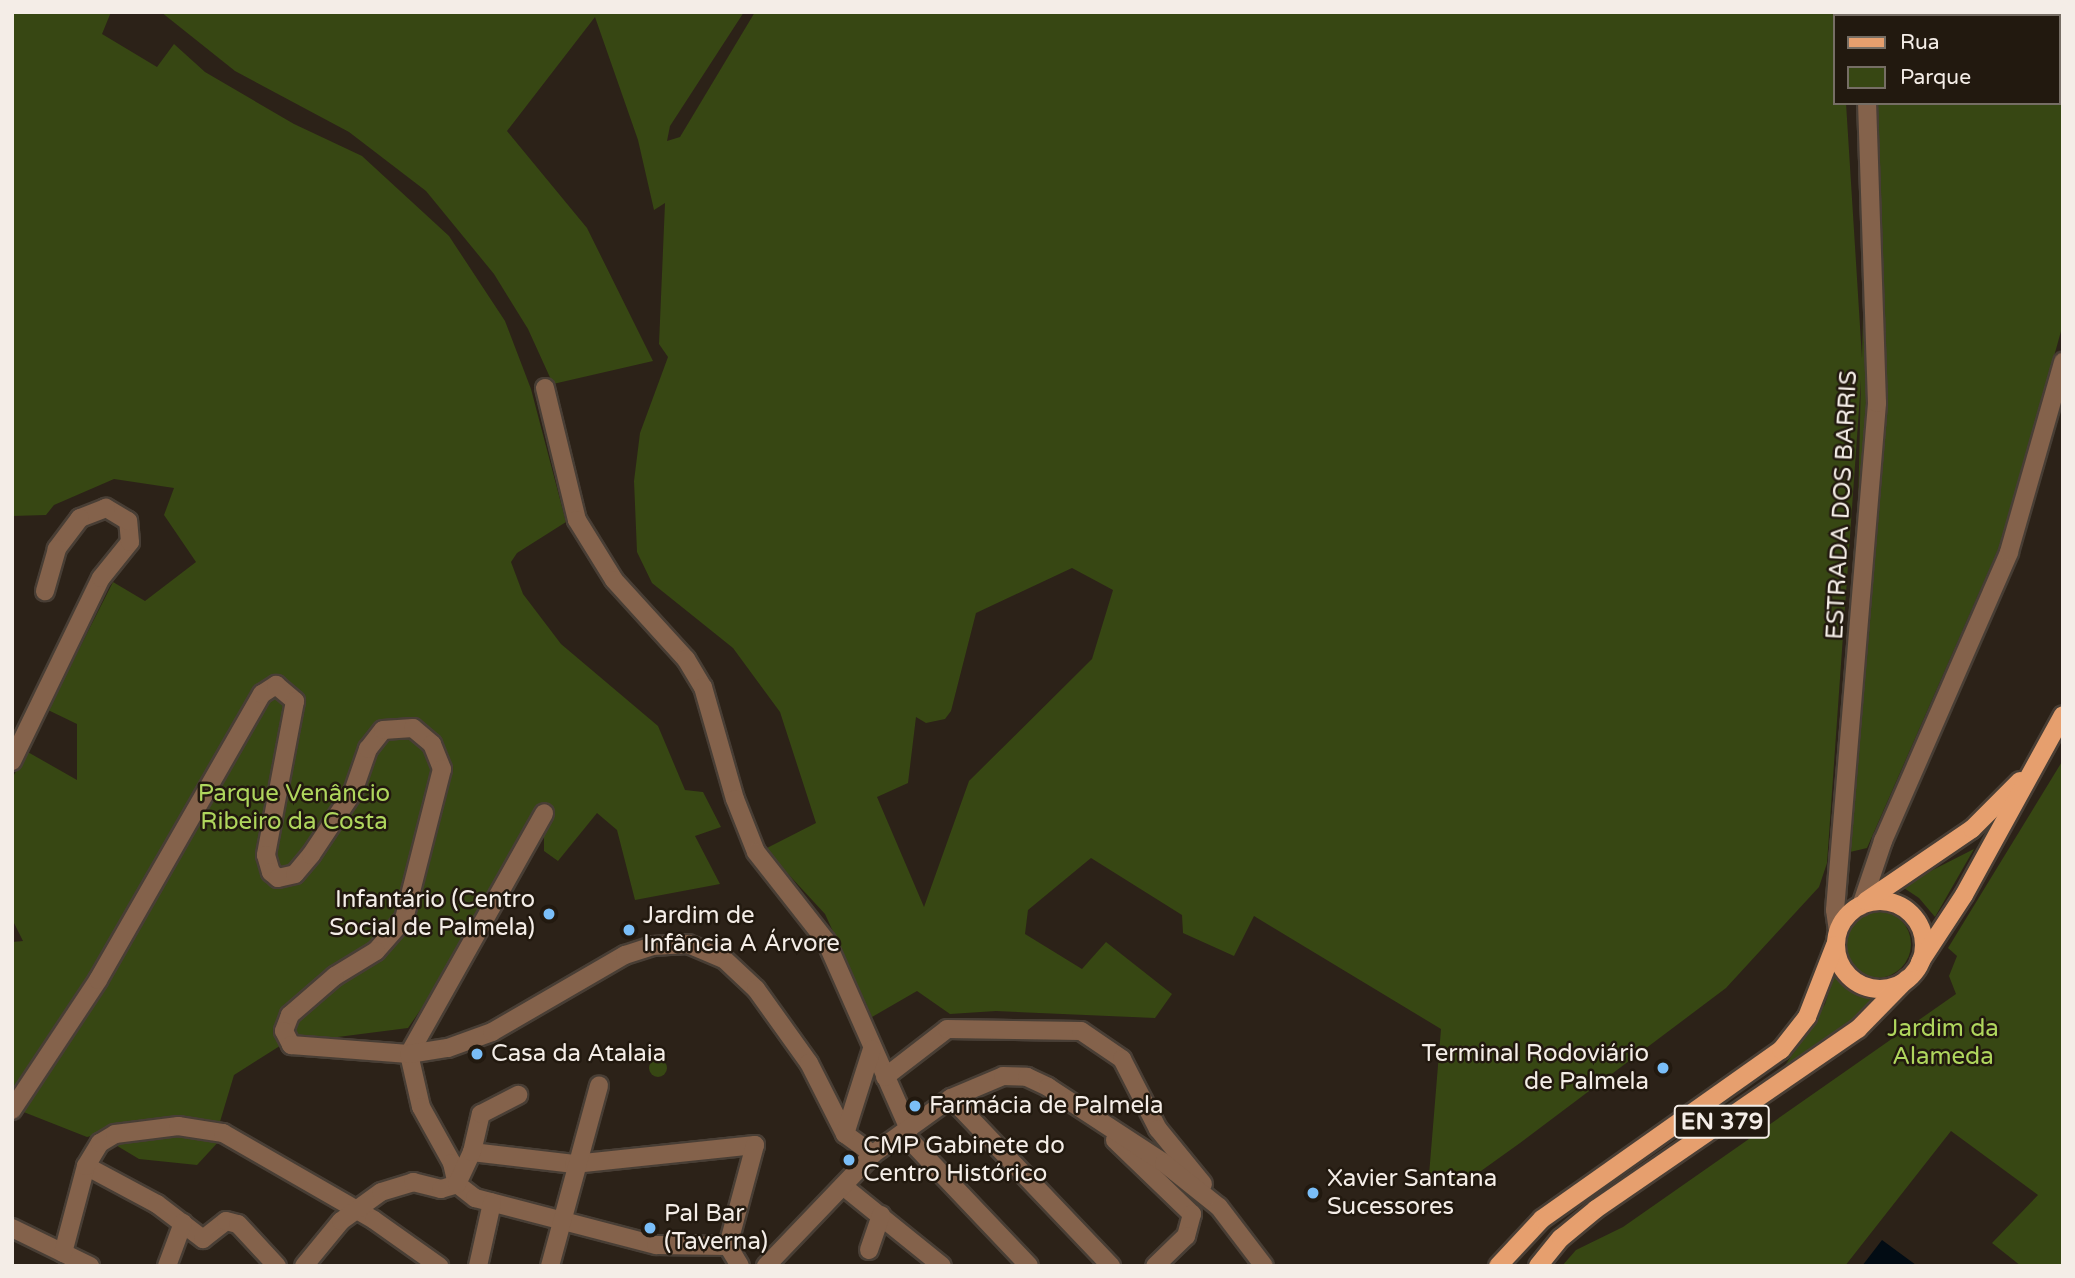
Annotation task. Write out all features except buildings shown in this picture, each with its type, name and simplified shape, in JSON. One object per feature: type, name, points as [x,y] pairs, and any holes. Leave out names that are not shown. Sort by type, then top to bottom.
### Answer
[{"type":"main road","name":"EN 379","points":[[1538,1266],[1561,1238],[1596,1209],[1858,1029],[1907,979],[1965,895],[2063,715]]},
{"type":"main road","name":"EN 379","points":[[1498,1266],[1542,1219],[1781,1051],[1807,1017],[1836,938],[1859,906],[1972,829],[2034,765]]},
{"type":"main road","points":[[1859,906],[1891,902],[1910,914],[1924,940],[1920,962]]},
{"type":"main road","points":[[1836,938],[1840,965],[1860,985],[1881,989],[1907,979]]},
{"type":"street","name":"ESTRADA DOS BARRIS","points":[[1836,938],[1835,910],[1841,867],[1877,404],[1867,105]]},
{"type":"street","points":[[1859,906],[1883,841],[2009,552],[2063,362]]},
{"type":"street","points":[[545,387],[577,520],[614,580],[686,659],[704,687],[744,825],[756,852],[826,941],[906,1131],[1029,1266]]},
{"type":"street","points":[[12,761],[101,578],[130,542],[128,521],[106,508],[80,518],[57,549],[45,591]]},
{"type":"street","points":[[12,1110],[118,946],[262,694],[276,685],[295,701],[266,855],[271,872],[278,878],[295,874],[319,844],[354,792],[368,749],[383,730],[413,728],[432,744],[442,768],[404,919],[376,951],[308,997],[285,1023],[291,1045],[307,1050],[409,1054],[448,1048],[492,1032],[625,956],[652,946],[688,944],[724,959],[756,989],[809,1063],[845,1134],[873,1154]]},
{"type":"street","points":[[12,738],[36,712]]},
{"type":"street","points":[[544,813],[409,1054],[421,1107],[452,1163],[457,1184],[475,1198],[656,1245],[728,1246]]},
{"type":"street","name":"ESTRADA DOS BARRIS","points":[[1841,867],[1859,906]]},
{"type":"street","points":[[885,1077],[947,1029],[1081,1031],[1122,1059],[1164,1138],[1264,1266]]},
{"type":"street","points":[[845,1134],[872,1049]]},
{"type":"street","points":[[766,1266],[873,1154],[951,1098],[980,1082],[1003,1076],[1027,1077],[1090,1115],[1164,1163],[1219,1207]]},
{"type":"street","points":[[550,1266],[563,1223],[574,1164],[599,1086]]},
{"type":"street","points":[[304,1266],[341,1221],[382,1192],[404,1184],[441,1189],[457,1184],[472,1152],[481,1114],[518,1095]]},
{"type":"street","points":[[951,1098],[1111,1266]]},
{"type":"street","points":[[1090,1115],[1192,1214],[1186,1236],[1155,1266]]},
{"type":"street","points":[[63,1252],[86,1166],[100,1143],[115,1134],[156,1127],[202,1127],[223,1133],[357,1210],[439,1266]]},
{"type":"street","points":[[472,1152],[574,1164],[755,1145],[728,1246],[740,1266]]},
{"type":"street","points":[[86,1166],[183,1223],[203,1240],[226,1221],[238,1224],[276,1266]]},
{"type":"street","points":[[843,1186],[942,1266]]},
{"type":"street","points":[[478,1266],[492,1203]]},
{"type":"street","points":[[869,1250],[881,1215]]},
{"type":"street","points":[[167,1266],[183,1223]]},
{"type":"street","points":[[12,1228],[89,1266]]},
{"type":"green space","name":"Parque Venâncio Ribeiro da Costa","points":[[12,12],[111,12],[102,34],[157,67],[174,44],[205,72],[294,124],[362,156],[449,236],[505,321],[531,389],[566,522],[517,553],[511,562],[523,594],[561,644],[658,726],[685,790],[703,792],[721,827],[695,836],[720,884],[635,900],[617,830],[597,813],[558,861],[544,851],[544,815],[505,887],[408,1028],[283,1044],[234,1075],[219,1125],[168,1118],[87,1137],[16,1109],[12,1114],[12,942],[23,941],[12,919],[12,779],[26,751],[77,780],[77,724],[48,710],[113,582],[145,601],[196,562],[164,515],[174,488],[114,479],[54,505],[46,515],[12,516]]},
{"type":"green space","points":[[161,12],[744,12],[670,126],[667,141],[680,137],[755,12],[1841,12],[1834,14],[1834,105],[1846,105],[1862,358],[1868,105],[2061,105],[2061,14],[1871,12],[2063,12],[2063,324],[2004,536],[1867,848],[1850,852],[1861,380],[1827,863],[1819,887],[1726,988],[1467,1181],[1429,1175],[1441,1029],[1254,916],[1234,956],[1183,933],[1182,915],[1091,858],[1028,910],[1025,934],[1082,969],[1106,942],[1172,994],[1155,1018],[996,1011],[950,1014],[917,991],[872,1017],[825,914],[765,849],[816,823],[780,712],[733,648],[652,583],[637,552],[634,481],[640,433],[668,357],[659,344],[665,203],[654,210],[638,140],[595,17],[507,131],[587,228],[653,361],[553,384],[528,329],[494,274],[426,191],[349,132],[235,71]],"holes":[[[1072,568],[1113,590],[1092,659],[969,781],[924,907],[877,797],[908,783],[916,717],[926,723],[945,719],[951,711],[976,613]]]},
{"type":"green space","name":"Jardim da Alameda","points":[[2063,760],[2063,1266],[2021,1266],[1992,1243],[2038,1195],[1951,1131],[1845,1266],[1562,1266],[1576,1250],[1623,1227],[1956,994],[1949,976],[1957,956],[1948,948]]},
{"type":"green space","points":[[1974,849],[1935,917],[1919,898],[1901,886]]},
{"type":"green space","points":[[1877,910],[1890,913],[1901,920],[1908,931],[1911,944],[1908,957],[1901,968],[1890,975],[1877,978],[1864,975],[1853,968],[1846,957],[1843,944],[1846,931],[1853,920],[1864,913]]},
{"type":"green space","points":[[1835,972],[1852,992],[1878,1002],[1784,1067],[1825,1004]]},
{"type":"green space","points":[[658,1059],[664,1062],[667,1068],[664,1074],[658,1077],[652,1074],[649,1068],[652,1062]]},
{"type":"green space","points":[[165,1133],[221,1139],[197,1165],[139,1159],[114,1144]]},
{"type":"shaded area","points":[[1882,1240],[1916,1265],[1862,1266]]},
{"type":"place","name":"Infantário (Centro Social de Palmela)","points":[[549,914]]},
{"type":"place","name":"Jardim de Infância A Árvore","points":[[629,930]]},
{"type":"place","name":"Casa da Atalaia","points":[[477,1054]]},
{"type":"place","name":"Terminal Rodoviário de Palmela","points":[[1663,1068]]},
{"type":"place","name":"Farmácia de Palmela","points":[[915,1106]]},
{"type":"place","name":"CMP Gabinete do Centro Histórico","points":[[849,1160]]},
{"type":"place","name":"Xavier Santana Sucessores","points":[[1313,1193]]},
{"type":"place","name":"Pal Bar (Taverna)","points":[[650,1228]]}]
